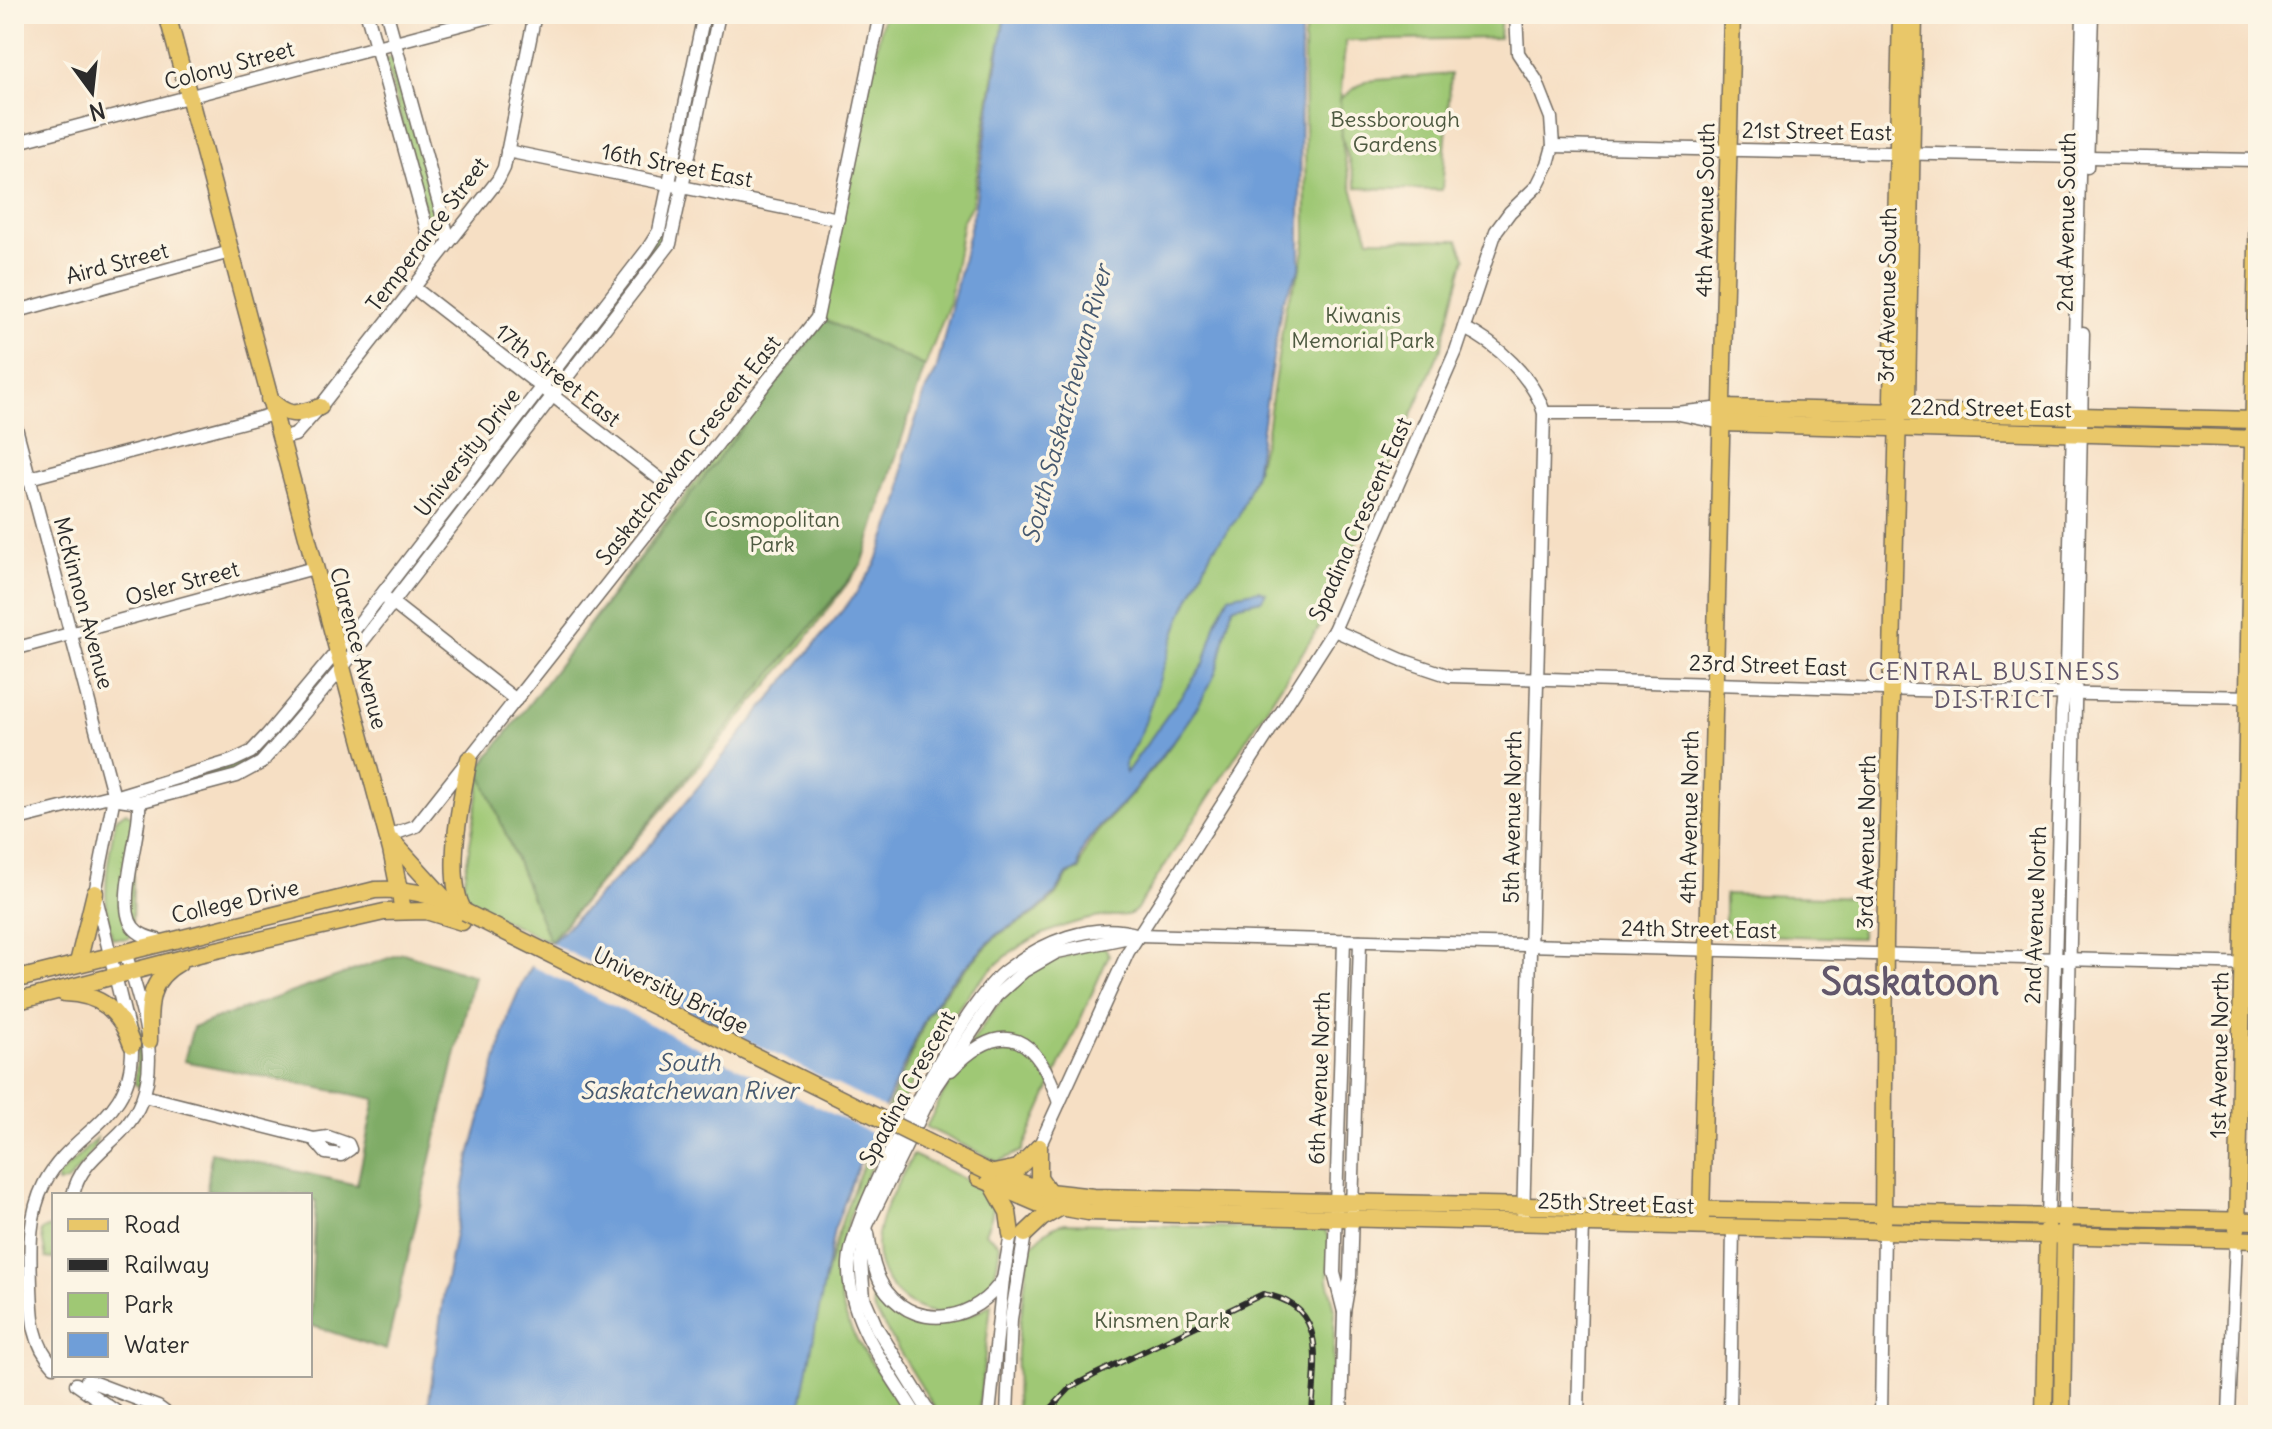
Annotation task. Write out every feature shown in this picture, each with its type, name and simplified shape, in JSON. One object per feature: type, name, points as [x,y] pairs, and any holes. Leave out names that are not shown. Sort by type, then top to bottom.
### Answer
[{"type":"main road","name":"Clarence Avenue","points":[[167,14],[388,837],[403,910]]},
{"type":"main road","name":"4th Avenue South","points":[[1723,415],[1732,14]]},
{"type":"main road","name":"3rd Avenue South","points":[[1898,420],[1907,400],[1901,14]]},
{"type":"main road","name":"3rd Avenue South","points":[[1904,153],[1914,14]]},
{"type":"main road","name":"1st Avenue North","points":[[2236,1240],[2250,964],[2258,199]]},
{"type":"main road","points":[[272,406],[293,416],[320,407]]},
{"type":"main road","name":"22nd Street East","points":[[1723,415],[2078,424],[2256,420]]},
{"type":"main road","name":"4th Avenue North","points":[[1701,1227],[1723,415]]},
{"type":"main road","name":"3rd Avenue North","points":[[1884,1232],[1885,954],[1898,420]]},
{"type":"main road","name":"22nd Street East","points":[[2078,424],[2256,438]]},
{"type":"main road","points":[[460,913],[455,875],[469,759]]},
{"type":"main road","points":[[388,837],[429,884],[460,913]]},
{"type":"main road","name":"College Drive","points":[[14,980],[375,890],[400,889],[460,913]]},
{"type":"main road","points":[[78,963],[95,893]]},
{"type":"main road","name":"College Drive","points":[[14,1002],[199,954],[403,910],[460,913]]},
{"type":"main road","name":"University Bridge","points":[[460,913],[987,1179]]},
{"type":"main road","points":[[140,1043],[154,984],[172,967],[199,954]]},
{"type":"main road","points":[[46,993],[77,994],[102,1001],[140,1043]]},
{"type":"main road","points":[[1039,1147],[1027,1161],[987,1179],[1018,1234],[1058,1209]]},
{"type":"main road","points":[[1039,1147],[1039,1177],[1049,1192]]},
{"type":"main road","name":"25th Street East","points":[[987,1179],[1049,1192],[1094,1197],[1583,1224],[1884,1232],[2258,1221]]},
{"type":"main road","name":"25th Street East","points":[[987,1179],[1058,1209],[1343,1209],[1523,1204],[1883,1215],[2258,1240]]},
{"type":"main road","name":"2nd Avenue North","points":[[2044,1415],[2056,1227]]},
{"type":"main road","name":"2nd Avenue North","points":[[2056,1227],[2062,1415]]},
{"type":"street","points":[[367,14],[435,259]]},
{"type":"street","points":[[387,14],[449,240]]},
{"type":"street","name":"Colony Street","points":[[14,143],[501,14]]},
{"type":"street","name":"Temperance Street","points":[[280,439],[295,435],[320,407],[498,180],[507,151],[535,14]]},
{"type":"street","name":"University Drive","points":[[114,797],[232,761],[251,752],[337,650],[386,598],[548,392],[670,244],[676,184],[704,14]]},
{"type":"street","name":"University Drive","points":[[676,184],[719,14]]},
{"type":"street","name":"Saskatchewan Crescent East","points":[[388,837],[416,826],[817,318],[880,14]]},
{"type":"street","name":"Spadina Crescent East","points":[[1039,1147],[1139,935],[1334,630],[1464,328],[1496,231],[1510,212],[1537,186],[1553,146],[1547,102],[1518,53],[1516,14]]},
{"type":"street","name":"2nd Avenue South","points":[[2078,424],[2083,14]]},
{"type":"street","name":"2nd Avenue South","points":[[2083,157],[2092,14]]},
{"type":"street","name":"21st Street East","points":[[1553,146],[2258,160]]},
{"type":"street","name":"16th Street East","points":[[507,151],[838,219]]},
{"type":"street","name":"Aird Street","points":[[14,312],[230,252]]},
{"type":"street","name":"17th Street East","points":[[413,287],[679,494]]},
{"type":"street","points":[[1464,328],[1495,347],[1534,389],[1544,413]]},
{"type":"street","points":[[14,482],[272,406]]},
{"type":"street","name":"22nd Street East","points":[[1544,413],[1723,415]]},
{"type":"street","name":"5th Avenue North","points":[[1523,1222],[1544,413]]},
{"type":"street","name":"McKinnon Avenue","points":[[14,420],[114,797]]},
{"type":"street","name":"2nd Avenue North","points":[[2056,1227],[2056,959],[2070,693],[2078,424]]},
{"type":"street","name":"Osler Street","points":[[14,649],[314,568]]},
{"type":"street","points":[[386,598],[516,700]]},
{"type":"street","name":"University Drive","points":[[114,797],[139,802],[249,772],[342,668],[386,598]]},
{"type":"street","name":"23rd Street East","points":[[1334,630],[1437,673],[1536,679],[2253,696]]},
{"type":"street","name":"2nd Avenue North","points":[[2056,1227],[2072,959],[2070,693]]},
{"type":"street","points":[[14,820],[114,797],[95,893],[118,952],[150,1073],[144,1096],[123,1130],[81,1172],[74,1193]]},
{"type":"street","points":[[139,802],[126,907],[133,927],[142,935],[161,941]]},
{"type":"street","name":"Spadina Crescent","points":[[916,1415],[862,1327],[855,1308],[849,1262],[856,1223],[931,1077],[993,983],[1025,958],[1070,936],[1093,931],[1124,930],[1139,935]]},
{"type":"street","name":"24th Street East","points":[[1139,935],[2250,964]]},
{"type":"street","name":"Spadina Crescent","points":[[931,1415],[877,1328],[864,1298],[861,1261],[867,1225],[935,1087],[996,996],[1024,971],[1057,952],[1139,935]]},
{"type":"street","name":"6th Avenue North","points":[[1343,1209],[1344,940]]},
{"type":"street","name":"6th Avenue North","points":[[1343,1209],[1360,941]]},
{"type":"street","points":[[935,1087],[975,1046],[993,1040],[1017,1041],[1032,1049],[1049,1070],[1059,1103]]},
{"type":"street","points":[[52,1363],[38,1344],[33,1322],[32,1218],[45,1183],[57,1165],[107,1118],[120,1101],[140,1043]]},
{"type":"street","points":[[144,1096],[314,1139]]},
{"type":"street","points":[[1341,1415],[1344,1312],[1350,1277],[1343,1209]]},
{"type":"street","points":[[1578,1415],[1583,1224]]},
{"type":"street","points":[[867,1225],[874,1263],[886,1292],[919,1314],[944,1318],[974,1309],[993,1294],[1003,1279]]},
{"type":"street","points":[[1730,1415],[1733,1228]]},
{"type":"street","name":"3rd Avenue North","points":[[1881,1415],[1884,1232]]},
{"type":"street","points":[[989,1415],[1003,1279],[1018,1234]]},
{"type":"street","points":[[1007,1415],[1018,1234]]},
{"type":"street","name":"1st Avenue North","points":[[2229,1415],[2236,1240]]},
{"type":"street","points":[[86,1380],[121,1415]]},
{"type":"street","points":[[86,1380],[158,1407],[169,1415]]},
{"type":"green space","points":[[708,14],[714,14],[681,170],[676,169]]},
{"type":"green space","name":"Cosmopolitan Park","points":[[884,14],[1008,14],[997,55],[972,204],[963,220],[949,304],[918,385],[862,564],[799,648],[550,942],[481,909],[462,891],[483,767],[818,317]]},
{"type":"green space","name":"Kiwanis Memorial Park","points":[[1308,14],[1501,14],[1499,38],[1346,41],[1340,97],[1342,142],[1351,186],[1369,239],[1458,240],[1465,257],[1441,348],[1321,624],[1136,910],[1128,915],[1086,920],[1043,934],[995,965],[940,1035],[897,1111],[887,1110],[928,1015],[952,983],[998,935],[1036,913],[1057,895],[1068,875],[1080,870],[1082,858],[1094,837],[1147,777],[1197,707],[1217,669],[1234,606],[1261,600],[1229,596],[1216,622],[1204,664],[1126,773],[1124,765],[1181,617],[1211,552],[1238,517],[1255,474],[1267,430],[1286,304],[1301,269],[1306,239],[1304,40]]},
{"type":"green space","points":[[393,57],[439,225],[430,229],[385,59]]},
{"type":"green space","name":"Bessborough Gardens","points":[[1451,74],[1442,190],[1357,188],[1342,137],[1340,99],[1365,81]]},
{"type":"green space","points":[[670,199],[674,200],[666,240],[558,381],[555,379],[644,262]]},
{"type":"green space","name":"Cosmopolitan Park","points":[[825,320],[925,366],[862,564],[550,942],[479,769]]},
{"type":"green space","points":[[536,403],[539,405],[398,588],[394,585]]},
{"type":"green space","points":[[318,681],[319,688],[265,753],[247,768],[148,793],[148,790],[248,760]]},
{"type":"green space","points":[[126,812],[134,818],[132,932],[128,939],[112,938],[106,893],[116,819]]},
{"type":"green space","points":[[1725,894],[1863,898],[1861,938],[1725,934]]},
{"type":"green space","points":[[1093,947],[1105,947],[1109,955],[1022,1151],[998,1162],[926,1127],[971,1044],[1000,1002],[1030,973]]},
{"type":"green space","points":[[403,953],[474,976],[386,1350],[312,1326],[316,1201],[312,1200],[312,1193],[207,1191],[211,1152],[357,1185],[375,1099],[184,1061],[193,1027]]},
{"type":"green space","points":[[130,991],[143,1052],[139,1087],[135,1084],[138,1048],[127,992]]},
{"type":"green space","points":[[876,1137],[884,1141],[844,1235],[839,1284],[843,1308],[853,1333],[908,1415],[796,1415],[827,1273],[848,1204]]},
{"type":"green space","points":[[97,1138],[89,1155],[68,1182],[57,1183],[57,1177]]},
{"type":"green space","points":[[913,1155],[969,1182],[988,1196],[992,1203],[992,1215],[985,1233],[1000,1245],[994,1277],[975,1302],[958,1311],[939,1313],[921,1309],[904,1299],[890,1285],[880,1267],[877,1246],[881,1222]]},
{"type":"green space","name":"Kinsmen Park","points":[[1065,1223],[1325,1230],[1329,1239],[1328,1280],[1335,1310],[1331,1415],[1016,1415],[1017,1349],[1029,1250],[1045,1233]]},
{"type":"green space","points":[[52,1226],[52,1259],[46,1258],[41,1231]]},
{"type":"green space","points":[[868,1261],[876,1283],[887,1300],[901,1313],[916,1320],[934,1323],[952,1321],[991,1304],[978,1415],[939,1415],[873,1308]]},
{"type":"water","name":"South Saskatchewan River","points":[[1005,14],[1304,14],[1301,28],[1300,269],[1282,301],[1255,474],[1238,517],[1211,552],[1181,617],[1141,733],[1124,765],[1126,773],[1204,664],[1216,622],[1229,596],[1259,590],[1266,593],[1261,600],[1234,606],[1217,668],[1206,692],[1164,753],[1089,839],[1079,859],[1079,869],[1067,874],[1056,893],[1035,912],[997,934],[950,982],[927,1014],[859,1164],[834,1230],[799,1415],[427,1415],[444,1292],[470,1155],[510,1011],[523,981],[539,955],[653,842],[855,595],[876,563],[901,496],[904,455],[926,389],[936,372],[974,211]]},
{"type":"pier","points":[[548,942],[888,1110],[877,1136],[528,964]]},
{"type":"railway","points":[[1045,1415],[1070,1388],[1263,1294],[1284,1300],[1299,1310],[1308,1324],[1315,1357],[1312,1415]]},
{"type":"district","name":"CENTRAL BUSINESS DISTRICT","points":[[1995,686]]},
{"type":"district","name":"Saskatoon","points":[[1910,982]]}]
